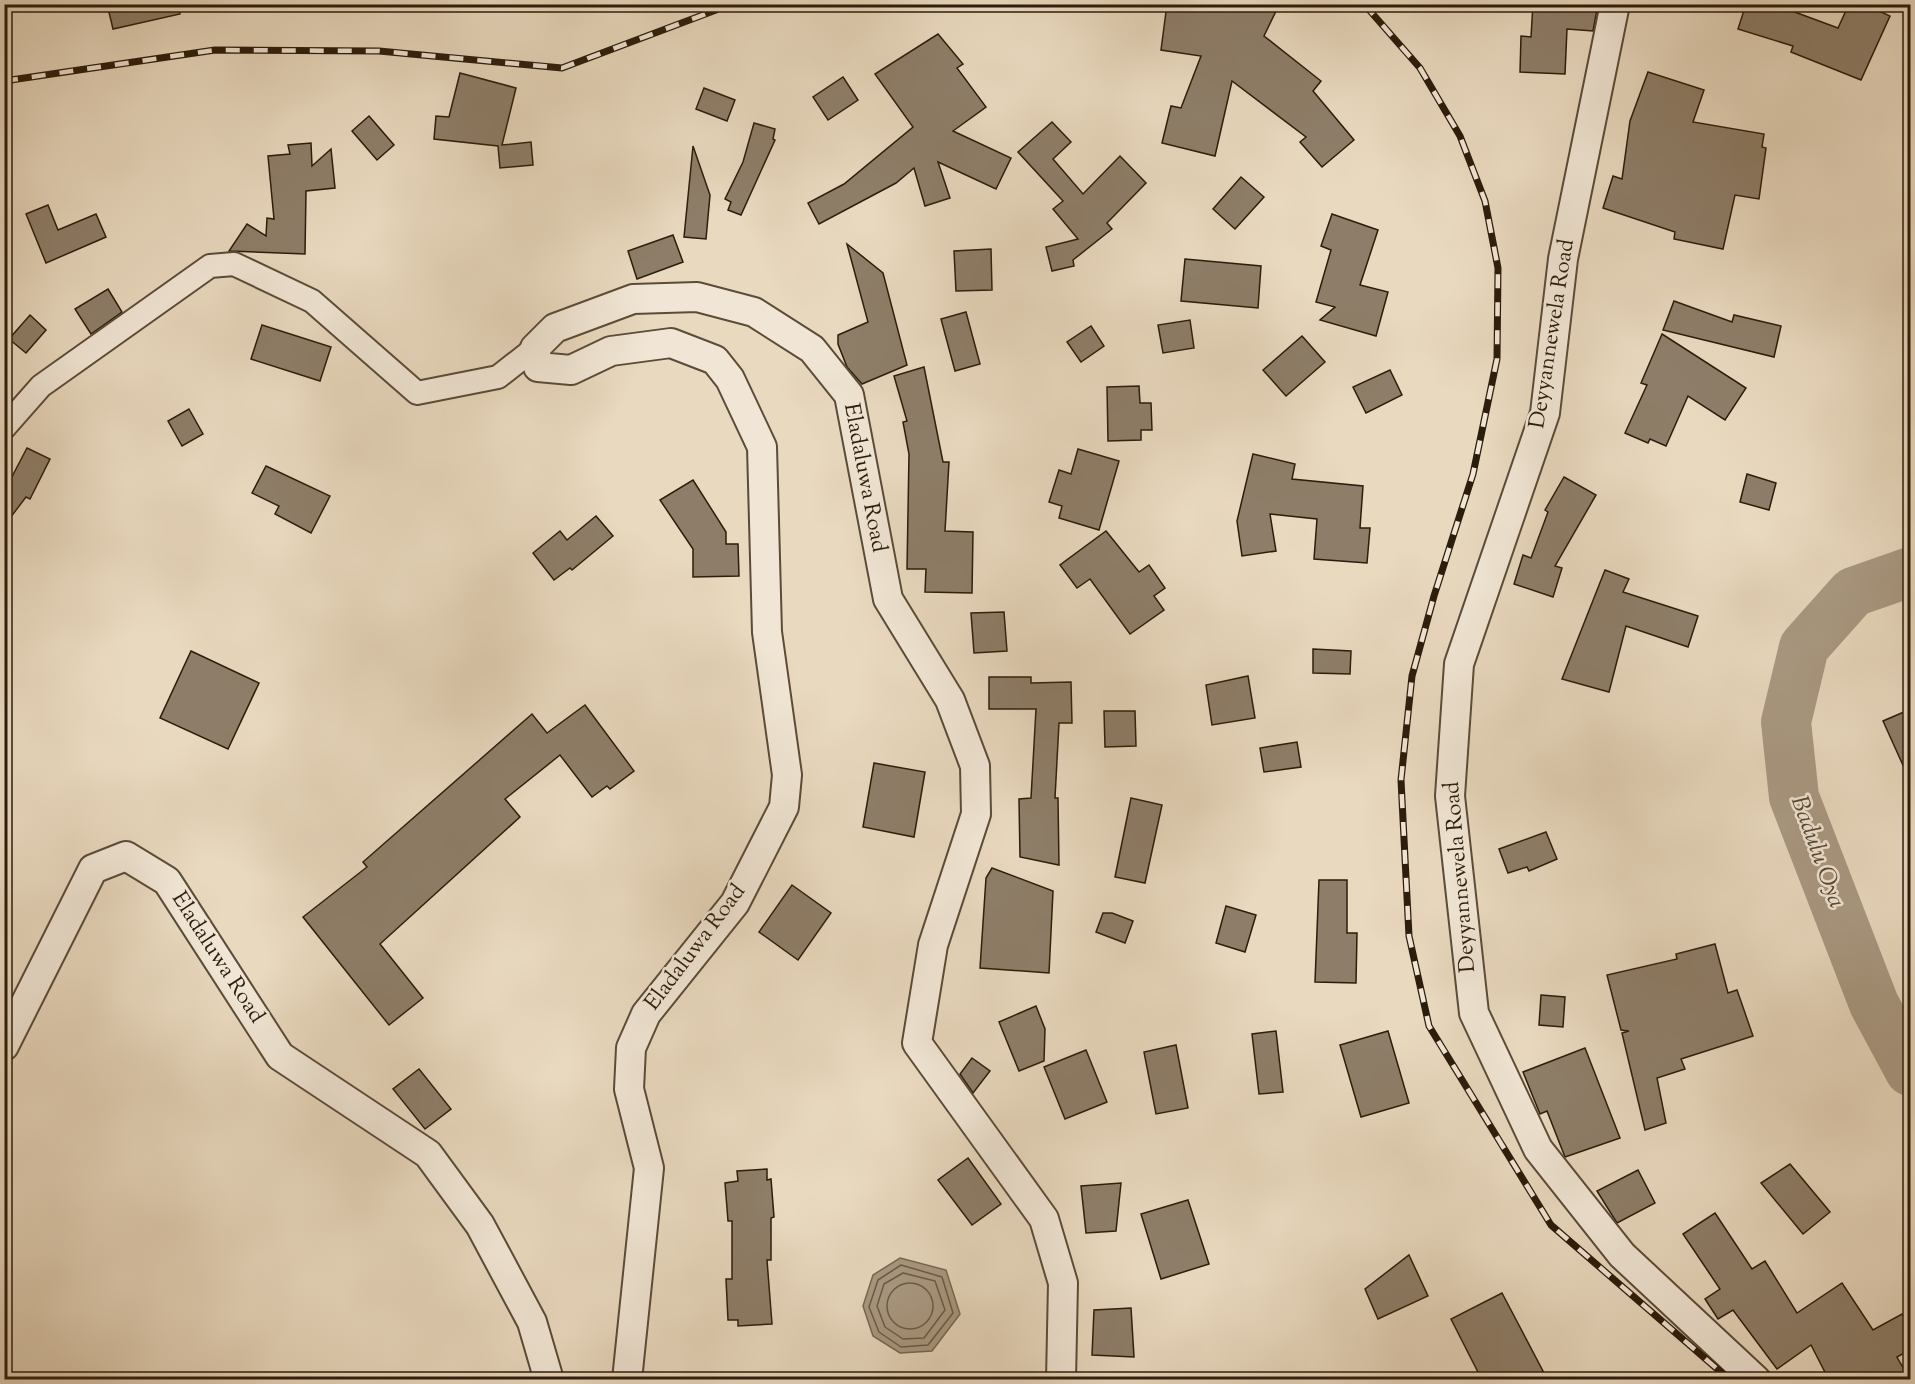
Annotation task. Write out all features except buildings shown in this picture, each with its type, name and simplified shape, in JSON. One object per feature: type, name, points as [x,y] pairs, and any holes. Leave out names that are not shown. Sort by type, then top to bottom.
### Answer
[{"type":"street","name":"Deyyannewela Road","points":[[1615,4],[1563,259],[1545,413],[1459,664],[1450,796],[1474,1013],[1538,1149],[1622,1255],[1756,1380]]},
{"type":"street","points":[[4,428],[41,386],[210,266],[234,264],[312,301],[417,393],[498,377],[536,348]]},
{"type":"street","name":"Eladaluwa Road","points":[[627,1380],[649,1168],[629,1089],[631,1048],[646,1014],[735,903],[784,807],[787,775],[767,632],[762,447],[730,379],[715,360],[671,343],[611,351],[571,370],[538,366],[536,348],[555,328],[633,299],[697,297],[754,312],[812,349],[849,395],[888,599],[950,700],[975,766],[976,814],[933,945],[917,1043],[1044,1219],[1063,1283],[1061,1380]]},
{"type":"street","name":"Eladaluwa Road","points":[[4,1046],[93,869],[126,856],[167,881],[280,1056],[429,1154],[480,1224],[496,1254],[532,1322],[549,1380]]},
{"type":"water","points":[[900,1258],[946,1270],[960,1314],[932,1351],[900,1353],[873,1336],[863,1306],[873,1275]]},
{"type":"waterway","name":"Badulu Oya","points":[[1910,572],[1853,592],[1804,647],[1786,722],[1794,797],[1874,1004],[1910,1071]]},
{"type":"railway","points":[[4,81],[215,50],[379,51],[562,68],[716,10],[723,4]]},
{"type":"railway","points":[[1364,4],[1420,68],[1460,136],[1485,201],[1498,268],[1497,359],[1473,474],[1434,596],[1412,676],[1401,780],[1409,936],[1429,1026],[1551,1225],[1730,1380]]}]
